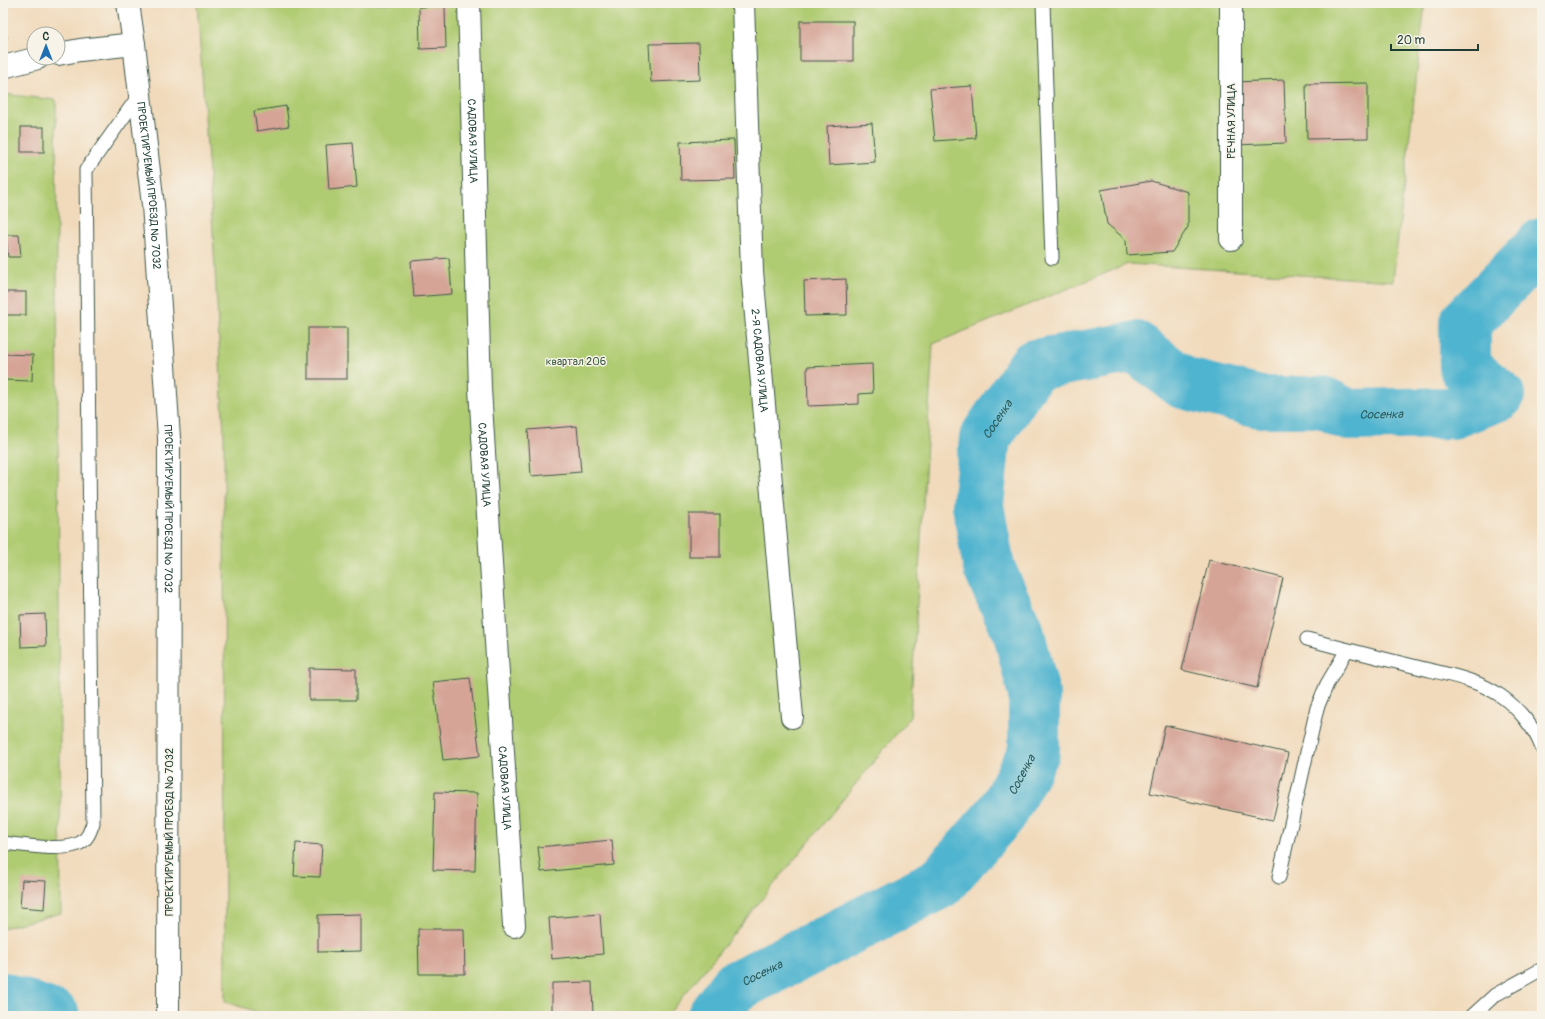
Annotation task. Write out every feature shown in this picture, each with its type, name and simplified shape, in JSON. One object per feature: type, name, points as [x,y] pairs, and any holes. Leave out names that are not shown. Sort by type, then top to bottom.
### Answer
[{"type":"street","name":"ПРОЕКТИРУЕМЫЙ ПРОЕЗД № 7032","points":[[128,3],[153,205],[168,438],[168,1016]]},
{"type":"street","name":"САДОВАЯ УЛИЦА","points":[[469,3],[480,390],[514,926]]},
{"type":"street","name":"2-Я САДОВАЯ УЛИЦА","points":[[743,3],[752,271],[792,717]]},
{"type":"street","name":"РЕЧНАЯ УЛИЦА","points":[[1230,3],[1230,239]]},
{"type":"street","points":[[66,53],[134,44]]},
{"type":"street","points":[[3,67],[26,61]]},
{"type":"lane","points":[[1043,3],[1052,258]]},
{"type":"lane","points":[[3,843],[55,848],[70,846],[80,843],[89,834],[93,823],[86,170],[140,94]]},
{"type":"lane","points":[[1307,639],[1480,684],[1500,696],[1516,709],[1530,725],[1542,748]]},
{"type":"lane","points":[[1279,877],[1318,708],[1327,684],[1348,650]]},
{"type":"lane","points":[[1472,1016],[1495,994],[1542,970]]},
{"type":"green space","name":"квартал 206","points":[[197,3],[1425,3],[1393,281],[1128,264],[933,344],[910,717],[667,1016],[271,1016],[225,1002],[224,436],[213,232]]},
{"type":"green space","points":[[3,94],[56,100],[61,913],[3,928]]},
{"type":"building","points":[[445,6],[446,48],[420,49],[419,7]]},
{"type":"building","points":[[800,21],[853,21],[853,61],[800,61]]},
{"type":"building","points":[[699,43],[700,80],[651,82],[649,44]]},
{"type":"building","points":[[1284,80],[1286,143],[1236,145],[1234,82]]},
{"type":"building","points":[[1368,83],[1368,138],[1307,139],[1306,84]]},
{"type":"building","points":[[972,86],[976,138],[935,141],[930,89]]},
{"type":"building","points":[[286,106],[289,126],[257,131],[254,111]]},
{"type":"building","points":[[872,123],[875,162],[829,165],[827,126]]},
{"type":"building","points":[[21,127],[44,127],[44,152],[21,152]]},
{"type":"building","points":[[734,140],[735,179],[681,180],[680,142]]},
{"type":"building","points":[[353,143],[357,187],[329,190],[326,145]]},
{"type":"building","points":[[1151,181],[1188,192],[1188,227],[1172,252],[1127,255],[1126,240],[1107,224],[1101,190]]},
{"type":"building","points":[[6,235],[19,235],[21,257],[8,257]]},
{"type":"building","points":[[449,258],[452,294],[414,297],[411,261]]},
{"type":"building","points":[[846,279],[847,315],[805,316],[804,281]]},
{"type":"building","points":[[3,292],[26,292],[26,315],[3,315]]},
{"type":"building","points":[[308,328],[347,328],[347,379],[308,379]]},
{"type":"building","points":[[3,354],[33,355],[32,381],[3,380]]},
{"type":"building","points":[[872,364],[873,393],[859,394],[859,404],[808,406],[807,367]]},
{"type":"building","points":[[577,426],[581,472],[531,476],[528,430]]},
{"type":"building","points":[[689,514],[720,514],[720,557],[689,557]]},
{"type":"building","points":[[1209,560],[1283,578],[1257,688],[1182,670]]},
{"type":"building","points":[[45,614],[46,646],[21,647],[20,615]]},
{"type":"building","points":[[309,668],[356,669],[356,700],[309,700]]},
{"type":"building","points":[[470,678],[480,756],[443,760],[433,682]]},
{"type":"building","points":[[1165,725],[1288,753],[1273,820],[1150,793]]},
{"type":"building","points":[[435,792],[477,793],[475,871],[433,870]]},
{"type":"building","points":[[612,840],[614,865],[541,872],[538,847]]},
{"type":"building","points":[[296,843],[322,845],[320,877],[294,876]]},
{"type":"building","points":[[22,880],[46,881],[44,909],[20,907]]},
{"type":"building","points":[[361,914],[361,951],[318,952],[318,915]]},
{"type":"building","points":[[600,914],[603,954],[552,959],[549,918]]},
{"type":"building","points":[[418,929],[464,929],[465,974],[419,974]]},
{"type":"building","points":[[592,982],[593,1016],[552,1016],[552,983]]},
{"type":"waterway","name":"Сосенка","points":[[713,1016],[734,987],[940,883],[1001,814],[1034,752],[1034,694],[1019,634],[989,568],[978,505],[985,438],[1034,365],[1136,347],[1183,383],[1260,402],[1323,402],[1348,415],[1452,413],[1499,395],[1465,368],[1465,323],[1542,244]]},
{"type":"waterway","name":"Сосенка","points":[[3,998],[54,1016]]}]
